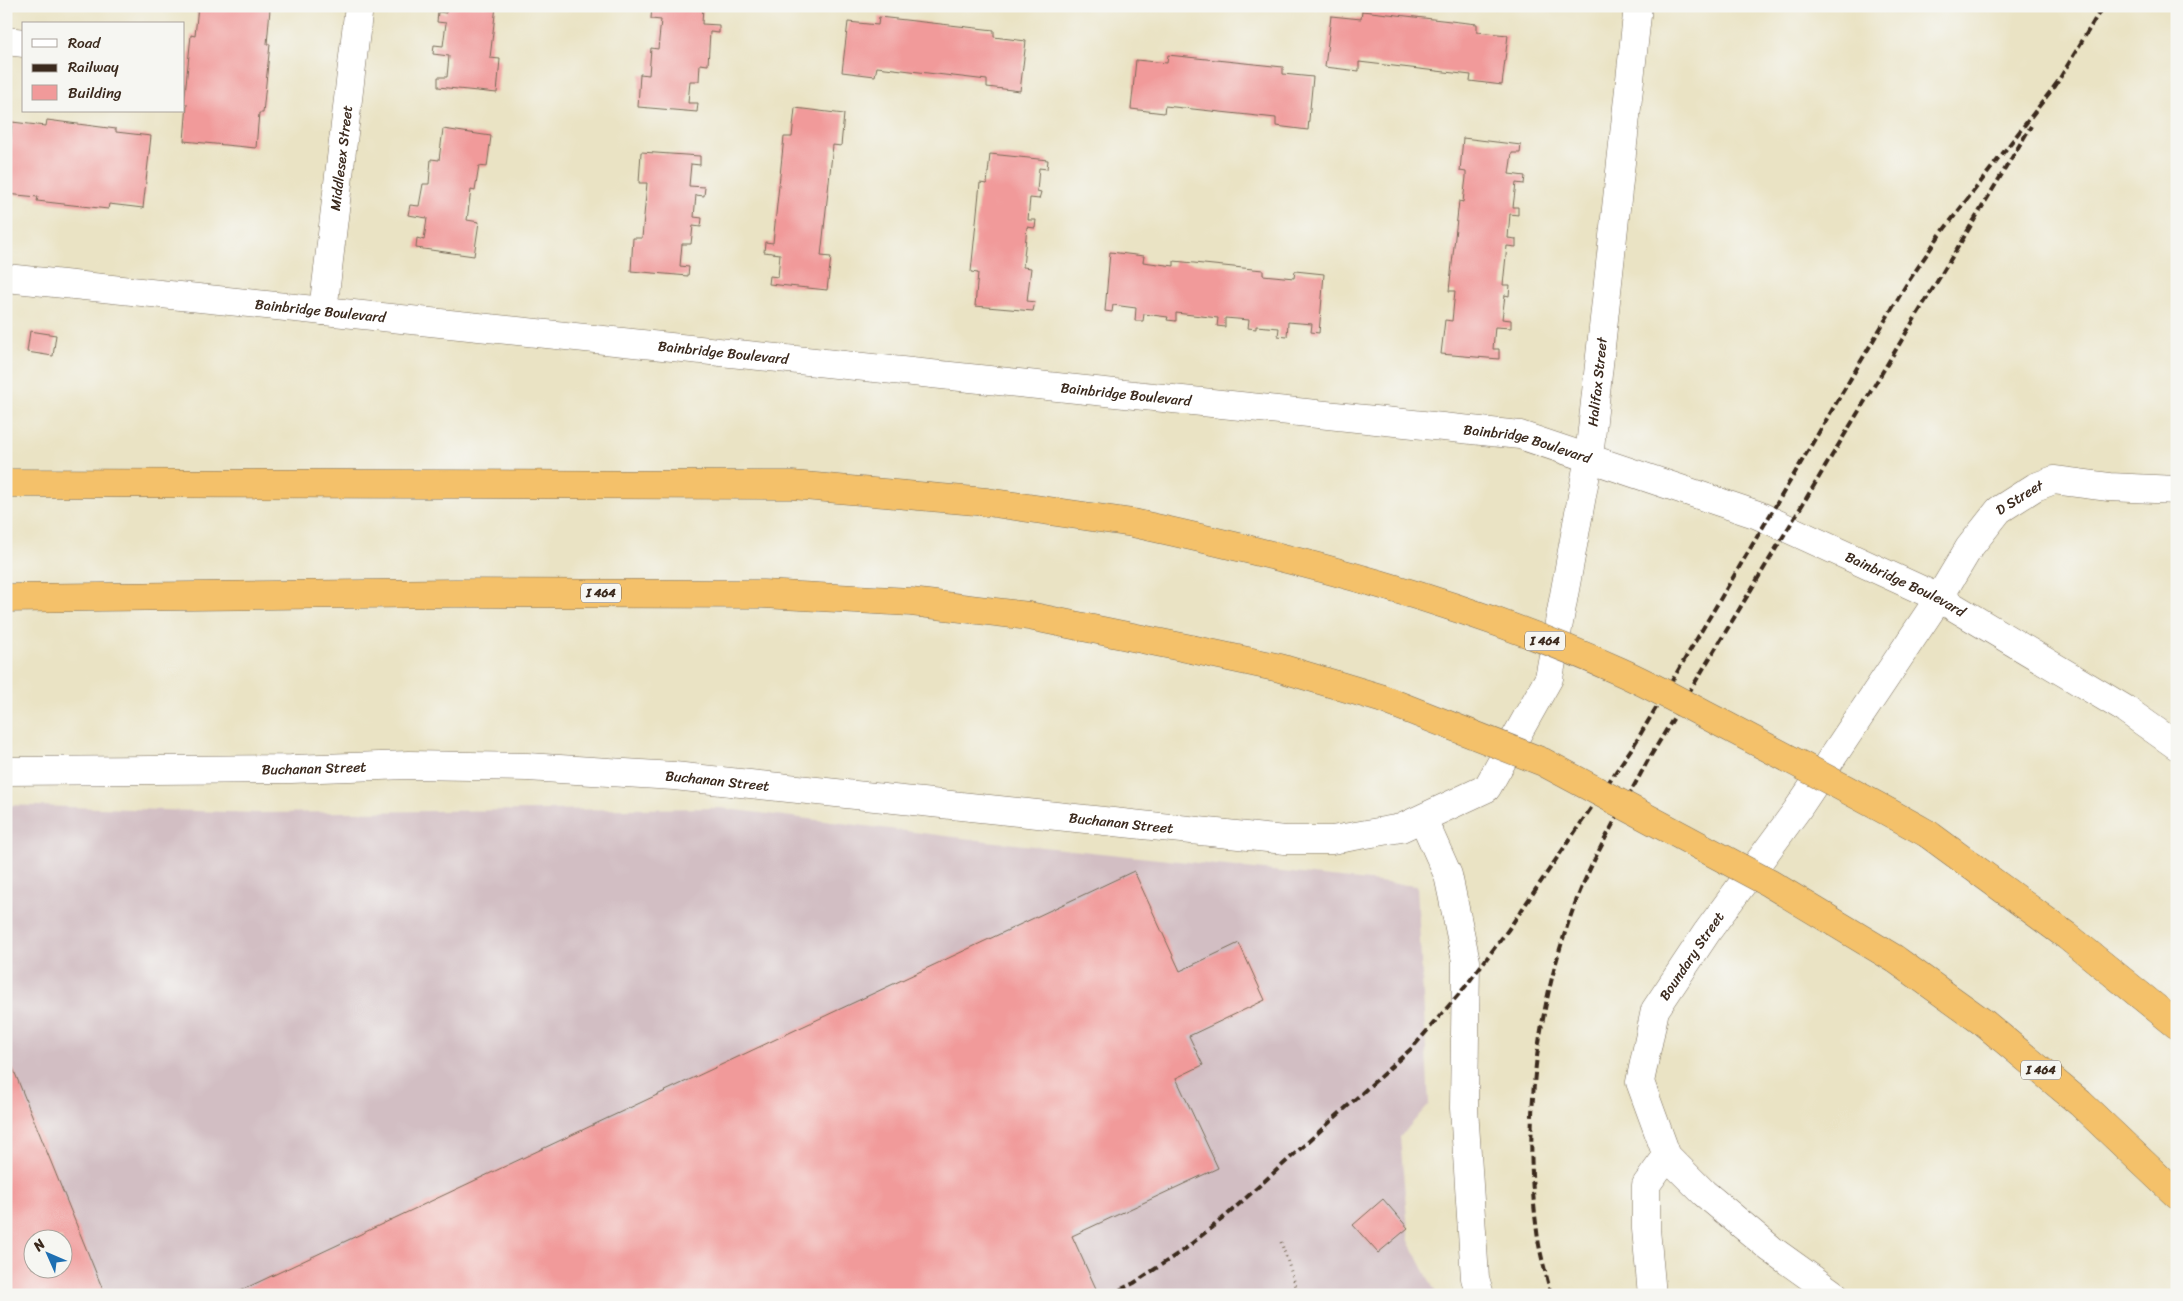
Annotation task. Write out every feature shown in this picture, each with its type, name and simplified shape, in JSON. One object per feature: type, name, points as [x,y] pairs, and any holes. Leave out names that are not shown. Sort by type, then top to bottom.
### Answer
[{"type":"highway","name":"I 464","points":[[6,483],[792,485],[987,502],[1133,523],[1256,550],[1373,582],[1509,627],[1620,671],[1847,789],[1928,834],[2067,936],[2177,1024]]},
{"type":"highway","name":"I 464","points":[[6,598],[456,593],[762,594],[911,602],[1029,616],[1280,668],[1380,698],[1544,762],[1769,883],[1895,958],[1984,1023],[2080,1103],[2177,1195]]},
{"type":"street","name":"Middlesex Street","points":[[323,311],[359,6]]},
{"type":"street","name":"Halifax Street","points":[[1424,819],[1488,788],[1548,678],[1589,457],[1638,6]]},
{"type":"street","points":[[6,41],[22,43]]},
{"type":"street","name":"Bainbridge Boulevard","points":[[6,278],[1511,434],[1589,457],[1769,520],[1940,598],[2125,709],[2177,746]]},
{"type":"street","name":"D Street","points":[[1940,598],[1969,548],[1999,510],[2035,487],[2054,480],[2109,487],[2177,490]]},
{"type":"street","name":"Boundary Street","points":[[1835,1295],[1771,1249],[1704,1193],[1667,1156],[1640,1082],[1655,1010],[1707,932],[1797,810],[1940,598]]},
{"type":"street","name":"Buchanan Street","points":[[6,771],[291,769],[409,765],[527,767],[674,776],[1285,840],[1332,840],[1401,828],[1424,819]]},
{"type":"street","points":[[1424,819],[1448,875],[1466,961],[1464,1108],[1475,1278],[1480,1295]]},
{"type":"street","points":[[1652,1295],[1646,1229],[1646,1185],[1667,1156]]},
{"type":"path","points":[[1281,1242],[1299,1295]]},
{"type":"shaded area","points":[[6,805],[258,813],[720,808],[995,842],[1417,886],[1429,1104],[1400,1137],[1409,1241],[1437,1295],[6,1295]]},
{"type":"building","points":[[198,6],[242,6],[270,9],[267,44],[270,44],[263,113],[259,113],[256,148],[184,141],[187,104],[185,104],[185,94],[191,35],[195,36]]},
{"type":"building","points":[[446,6],[496,6],[490,58],[500,59],[497,93],[438,87],[438,77],[447,77],[449,56],[433,54],[434,45],[443,46],[446,23],[437,22],[438,12],[446,13]]},
{"type":"building","points":[[652,6],[703,6],[702,24],[719,25],[719,33],[710,32],[708,65],[700,64],[699,81],[690,81],[688,103],[698,103],[697,112],[638,107],[640,74],[649,75],[651,48],[658,49],[661,20],[651,19]]},
{"type":"building","points":[[1362,11],[1477,24],[1477,32],[1508,35],[1502,85],[1470,81],[1471,75],[1359,62],[1359,71],[1325,67],[1331,16],[1361,19]]},
{"type":"building","points":[[879,17],[994,30],[994,37],[1026,41],[1020,91],[987,87],[987,80],[877,67],[875,76],[842,72],[848,22],[878,25]]},
{"type":"building","points":[[1168,55],[1283,67],[1283,74],[1313,77],[1308,130],[1276,126],[1276,118],[1165,106],[1164,113],[1131,109],[1136,60],[1167,63]]},
{"type":"building","points":[[795,108],[844,114],[841,146],[833,145],[821,256],[831,257],[827,290],[769,284],[770,276],[778,277],[780,254],[764,252],[765,242],[773,243],[784,137],[792,137]]},
{"type":"building","points":[[47,120],[116,129],[116,132],[151,136],[143,208],[109,204],[108,209],[37,201],[38,197],[6,194],[12,122],[46,126]]},
{"type":"building","points":[[443,129],[491,136],[487,167],[479,166],[475,191],[471,190],[467,220],[479,222],[474,256],[416,248],[417,238],[424,240],[427,218],[408,215],[410,205],[419,206],[423,184],[429,184],[431,159],[439,160]]},
{"type":"building","points":[[1463,138],[1521,145],[1520,153],[1512,153],[1509,174],[1525,176],[1524,184],[1516,183],[1513,207],[1518,207],[1518,215],[1510,214],[1508,238],[1516,239],[1516,247],[1507,246],[1503,285],[1510,285],[1509,296],[1505,295],[1502,319],[1511,320],[1511,328],[1495,327],[1493,349],[1499,349],[1499,359],[1441,354],[1445,320],[1452,321],[1455,291],[1449,291],[1459,201],[1463,202],[1466,177],[1466,172],[1460,171]]},
{"type":"building","points":[[641,152],[700,156],[700,165],[691,164],[689,186],[705,187],[704,196],[696,195],[694,217],[702,218],[701,227],[693,226],[691,244],[682,244],[680,266],[689,267],[688,276],[631,271],[633,238],[642,238],[647,183],[639,183]]},
{"type":"building","points":[[990,154],[1048,160],[1047,169],[1039,168],[1037,191],[1041,192],[1039,199],[1030,198],[1028,220],[1036,220],[1035,228],[1027,227],[1023,267],[1031,268],[1027,301],[1035,302],[1033,311],[975,306],[978,273],[971,272],[980,183],[987,184]]},
{"type":"building","points":[[1110,252],[1144,256],[1143,262],[1174,266],[1174,261],[1263,270],[1263,275],[1294,278],[1295,271],[1324,274],[1319,333],[1311,332],[1312,324],[1288,322],[1287,337],[1278,336],[1279,328],[1256,326],[1256,329],[1248,328],[1249,320],[1225,318],[1225,327],[1217,326],[1218,318],[1176,313],[1176,321],[1167,320],[1168,317],[1144,314],[1143,321],[1135,321],[1136,308],[1113,305],[1112,312],[1105,311]]},
{"type":"building","points":[[30,331],[56,335],[53,356],[27,352]]},
{"type":"building","points":[[1134,871],[1180,971],[1239,943],[1265,1000],[1189,1036],[1203,1065],[1176,1078],[1218,1168],[1072,1236],[1099,1295],[231,1295]]},
{"type":"building","points":[[6,1051],[105,1295],[6,1295]]},
{"type":"building","points":[[1383,1199],[1408,1228],[1378,1253],[1353,1225]]},
{"type":"railway","points":[[2054,88],[2103,6]]},
{"type":"railway","points":[[1109,1295],[1134,1283],[1185,1249],[1227,1215],[1413,1047],[1465,987],[1508,930],[1634,745],[1906,285],[1939,236],[2057,83]]},
{"type":"railway","points":[[1551,1295],[1539,1246],[1533,1197],[1532,1112],[1541,1027],[1561,944],[1575,904],[1600,849],[1647,762],[2031,126]]}]
